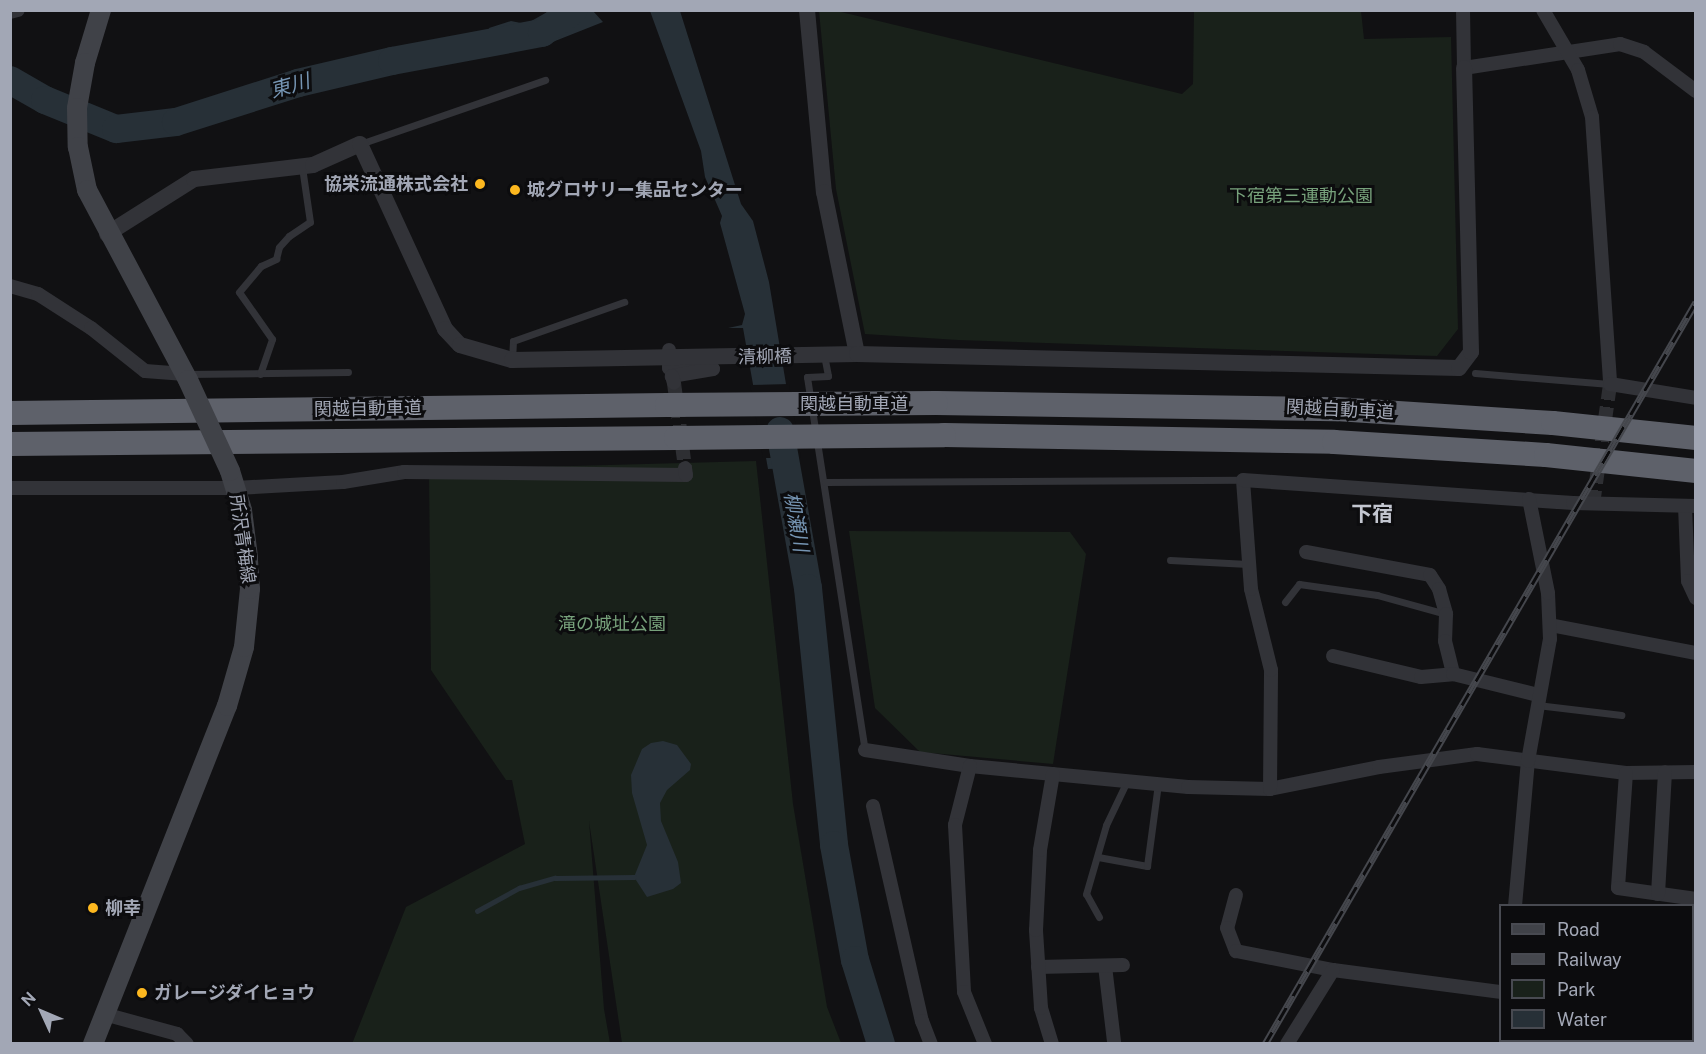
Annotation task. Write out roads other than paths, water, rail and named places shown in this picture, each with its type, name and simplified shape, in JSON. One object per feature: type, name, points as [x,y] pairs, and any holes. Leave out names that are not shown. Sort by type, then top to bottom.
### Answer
[{"type":"highway","name":"関越自動車道","points":[[10,413],[670,394],[936,403],[1336,409],[1553,423],[1695,438]]},
{"type":"highway","name":"関越自動車道","points":[[10,444],[944,435],[1334,442],[1546,455],[1695,471]]},
{"type":"main road","name":"所沢青梅線","points":[[93,1044],[227,706],[244,647],[250,589],[248,557],[233,480],[186,377],[107,234],[87,190],[78,147],[81,85],[101,10]]},
{"type":"street","points":[[10,12],[18,10]]},
{"type":"street","points":[[807,10],[824,192],[857,354]]},
{"type":"street","points":[[1463,10],[1464,68],[1566,51],[1630,46],[1695,91]]},
{"type":"street","points":[[1543,10],[1578,70],[1593,117],[1610,384],[1695,398]]},
{"type":"street","name":"清柳橋","points":[[360,144],[445,329],[460,345],[512,360],[669,355],[718,358],[857,354],[1459,368],[1471,352],[1464,68]]},
{"type":"street","points":[[107,234],[194,179],[302,167],[360,144]]},
{"type":"street","points":[[10,286],[38,294],[91,328],[145,371],[186,377]]},
{"type":"street","points":[[669,355],[669,368],[713,369],[672,376],[670,394]]},
{"type":"street","points":[[10,488],[233,480],[343,482],[404,472],[687,475],[685,468]]},
{"type":"street","points":[[1270,789],[1271,670],[1248,564],[1243,480],[1529,499],[1690,506],[1688,581],[1695,598]]},
{"type":"street","points":[[1515,904],[1528,761],[1550,625],[1548,593],[1529,499]]},
{"type":"street","points":[[1306,552],[1430,575],[1439,589],[1446,614],[1445,641],[1453,674]]},
{"type":"street","points":[[1550,625],[1695,653]]},
{"type":"street","points":[[1333,656],[1421,677],[1453,674],[1538,700]]},
{"type":"street","points":[[865,750],[970,766],[1053,774],[1158,784],[1270,789],[1379,767],[1477,754],[1626,773],[1665,772],[1694,775]]},
{"type":"street","points":[[970,766],[955,825],[964,992],[985,1044]]},
{"type":"street","points":[[1658,894],[1665,772]]},
{"type":"street","points":[[1626,773],[1618,888],[1695,899]]},
{"type":"street","points":[[1052,1044],[1041,1008],[1038,967],[1040,850],[1053,774]]},
{"type":"street","points":[[873,806],[922,1021],[931,1044]]},
{"type":"street","points":[[1236,895],[1227,928],[1236,951],[1333,970],[1499,992]]},
{"type":"street","points":[[1038,967],[1123,965]]},
{"type":"street","points":[[1105,966],[1114,1041]]},
{"type":"street","points":[[1287,1044],[1333,970]]},
{"type":"street","points":[[104,1014],[177,1034],[187,1044]]},
{"type":"lane","points":[[360,144],[545,80]]},
{"type":"lane","points":[[260,374],[272,339],[239,292],[261,266],[276,260],[279,247],[289,236],[310,222],[302,167]]},
{"type":"lane","points":[[512,360],[513,341],[624,302]]},
{"type":"lane","points":[[817,356],[828,376],[807,377],[865,750]]},
{"type":"lane","points":[[186,377],[348,372]]},
{"type":"lane","points":[[1475,373],[1610,384]]},
{"type":"lane","points":[[825,482],[1243,480]]},
{"type":"lane","points":[[1170,560],[1248,564]]},
{"type":"lane","points":[[1285,602],[1299,584],[1377,595],[1446,614]]},
{"type":"lane","points":[[1538,700],[1621,715]]},
{"type":"lane","points":[[1099,917],[1086,894],[1106,825],[1127,781]]},
{"type":"lane","points":[[1098,857],[1147,866],[1158,784]]},
{"type":"water","points":[[549,11],[593,11],[603,22],[545,45],[495,55],[489,28],[511,21],[526,24]]},
{"type":"water","points":[[650,11],[680,11],[741,204],[753,221],[769,282],[800,468],[768,469],[743,328],[728,328],[742,325],[745,314],[720,223],[722,216],[705,177],[701,151]]},
{"type":"water","points":[[663,741],[677,745],[691,764],[690,770],[667,790],[660,803],[661,821],[678,862],[681,883],[673,889],[647,897],[634,877],[647,845],[632,793],[631,775],[642,749],[651,743]]},
{"type":"waterway","name":"東川","points":[[10,80],[45,100],[116,129],[176,122],[298,83],[392,61],[542,33],[574,10]]},
{"type":"waterway","name":"柳瀬川","points":[[780,431],[808,588],[834,845],[855,960],[881,1044]]},
{"type":"waterway","points":[[477,911],[519,888],[555,878],[634,877]]},
{"type":"tunnel","points":[[674,383],[685,468]]},
{"type":"tunnel","points":[[1593,504],[1610,384]]},
{"type":"railway","points":[[1265,1044],[1696,302]]},
{"type":"place","name":"協栄流通株式会社","points":[[480,184]]},
{"type":"place","name":"城グロサリー集品センター","points":[[515,190]]},
{"type":"place","name":"柳幸","points":[[93,908]]},
{"type":"place","name":"ガレージダイヒョウ","points":[[142,993]]},
{"type":"district","name":"下宿","points":[[1372,514]]},
{"type":"park label","name":"下宿第三運動公園","points":[[1301,196]]},
{"type":"park label","name":"滝の城址公園","points":[[612,624]]}]
